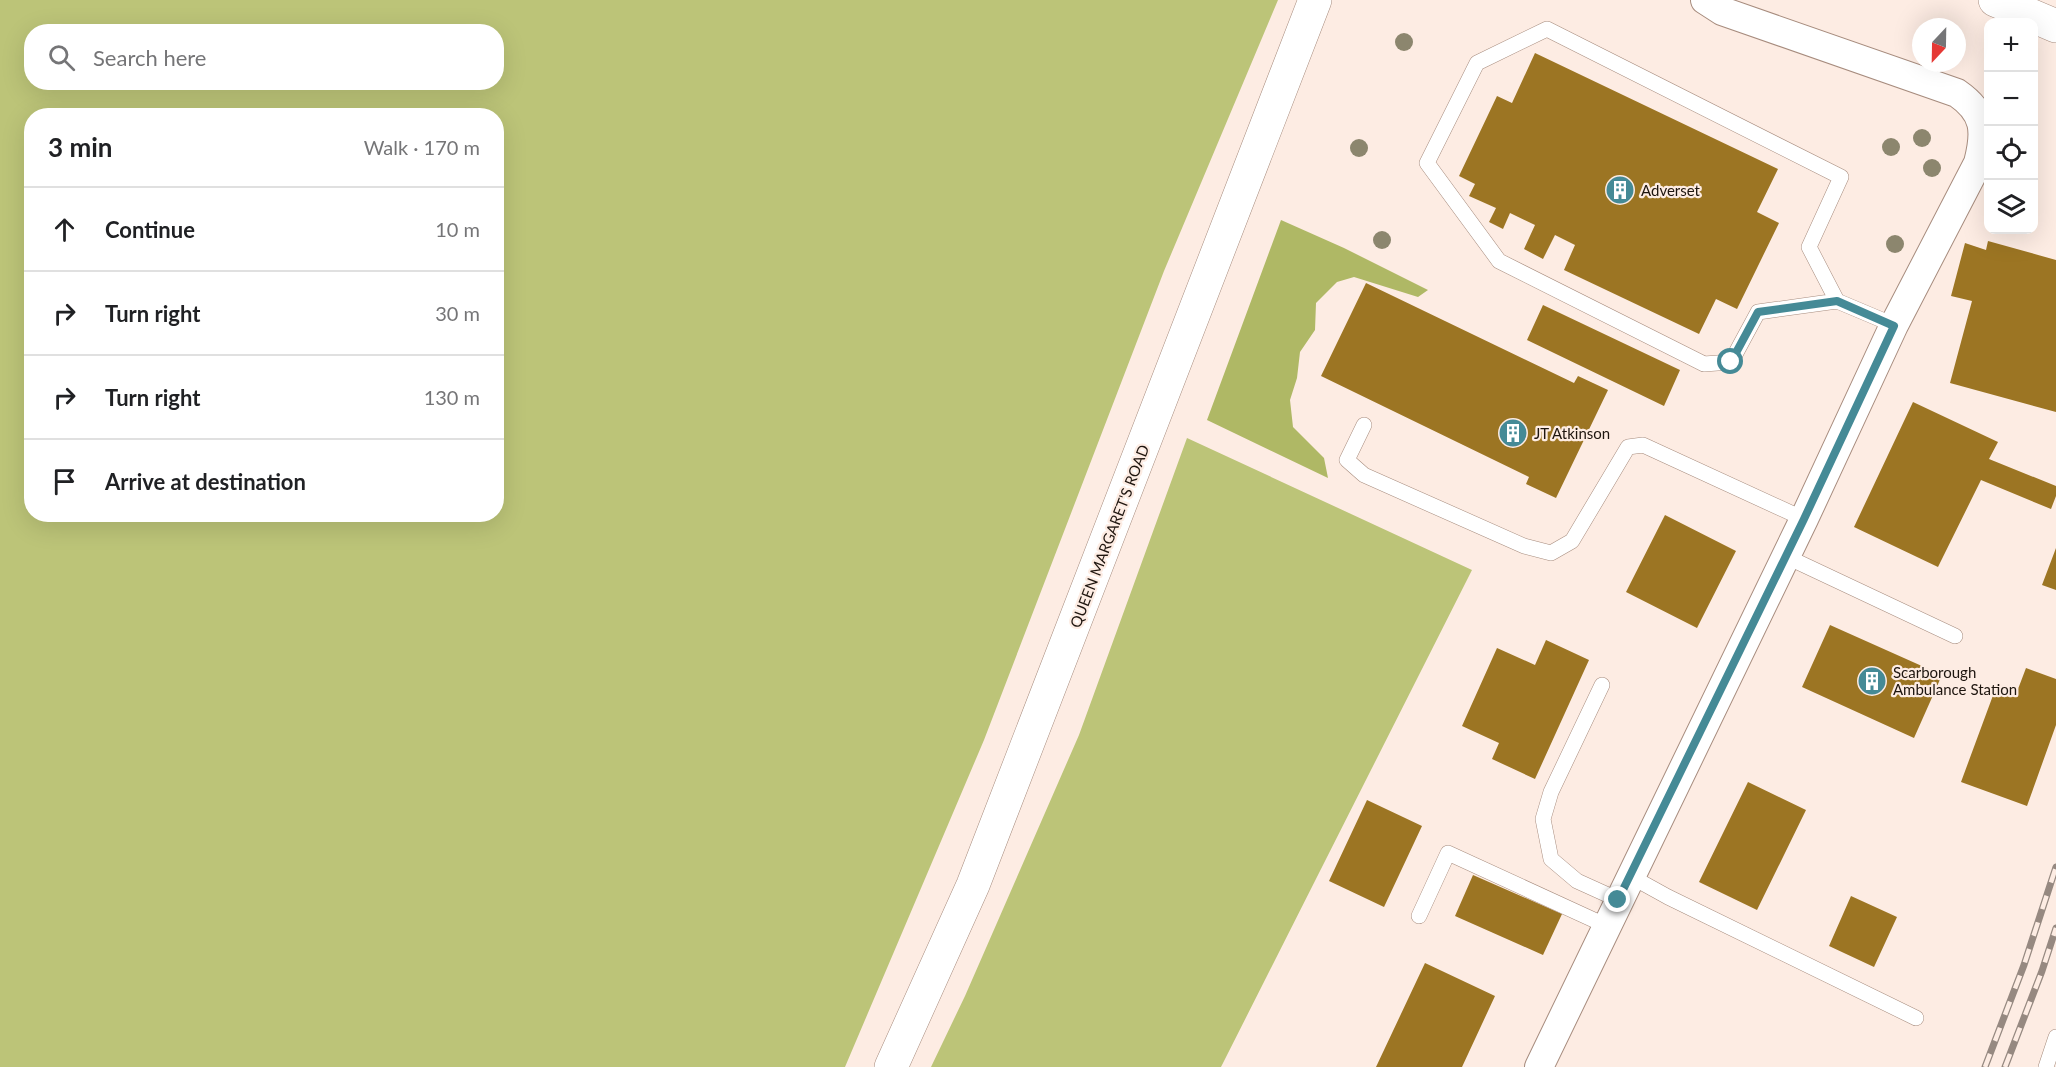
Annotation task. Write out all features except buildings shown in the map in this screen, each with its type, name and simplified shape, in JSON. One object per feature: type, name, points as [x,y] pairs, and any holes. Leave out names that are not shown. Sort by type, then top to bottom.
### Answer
[{"type":"main road","name":"QUEEN MARGARET'S ROAD","points":[[891,1067],[973,885],[1315,0]]},
{"type":"main road","points":[[1995,0],[2056,26]]},
{"type":"street","points":[[1539,1067],[1804,519],[1894,326],[1978,163],[1984,138],[1981,122],[1970,102],[1957,93],[1722,11],[1705,0]]},
{"type":"lane","points":[[1837,301],[1809,247],[1841,177],[1547,29],[1477,63],[1426,163],[1499,261],[1704,364],[1731,362],[1758,312],[1837,301],[1894,326]]},
{"type":"lane","points":[[1364,425],[1347,460],[1364,475],[1524,546],[1551,553],[1572,540],[1628,447],[1643,445],[1804,519]]},
{"type":"lane","points":[[1785,556],[1954,636]]},
{"type":"lane","points":[[1602,685],[1551,792],[1543,819],[1551,859],[1577,881],[1668,897],[1916,1018]]},
{"type":"lane","points":[[1419,916],[1448,853],[1607,926]]},
{"type":"lane","points":[[2046,1067],[2056,1037]]},
{"type":"green space","points":[[0,0],[1278,0],[1164,271],[984,740],[845,1067],[0,1067]]},
{"type":"green space","points":[[1281,220],[1344,248],[1428,290],[1418,297],[1354,277],[1337,282],[1316,303],[1315,330],[1300,352],[1297,378],[1290,400],[1293,427],[1324,458],[1328,478],[1207,420]]},
{"type":"green space","points":[[1187,438],[1472,570],[1221,1067],[931,1067],[965,996],[1079,735]]},
{"type":"railway","points":[[1985,1067],[2024,965],[2056,867]]},
{"type":"railway","points":[[2005,1067],[2056,928]]},
{"type":"place","name":"Adverset","points":[[1620,190]]},
{"type":"place","name":"JT Atkinson","points":[[1513,433]]},
{"type":"place","name":"Scarborough Ambulance Station","points":[[1872,681]]},
{"type":"route","points":[[1618,900],[1804,519],[1894,326],[1837,301],[1758,312],[1731,362]]}]
